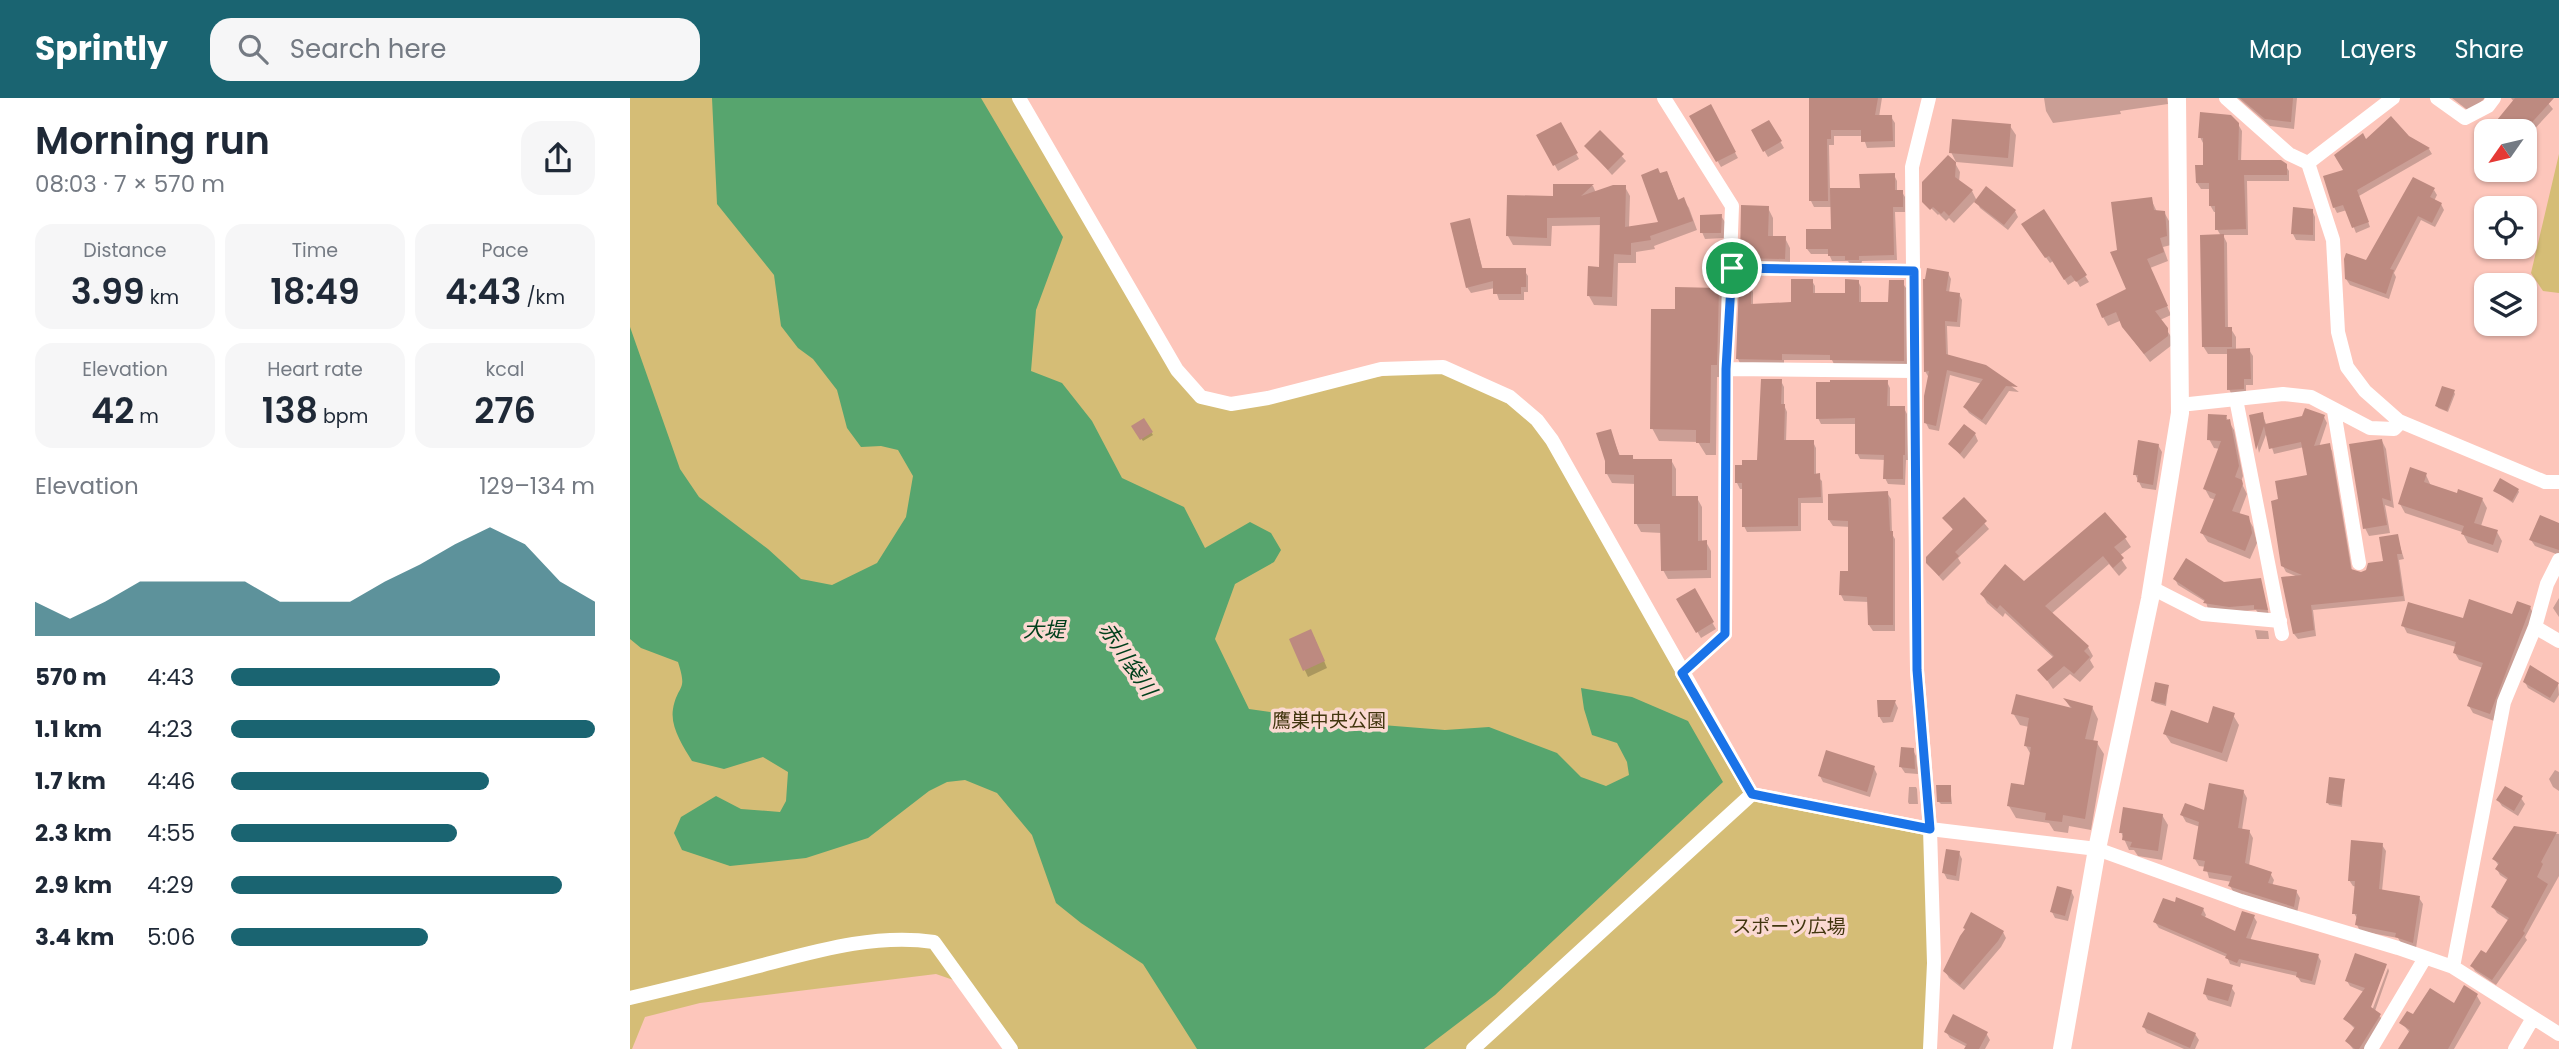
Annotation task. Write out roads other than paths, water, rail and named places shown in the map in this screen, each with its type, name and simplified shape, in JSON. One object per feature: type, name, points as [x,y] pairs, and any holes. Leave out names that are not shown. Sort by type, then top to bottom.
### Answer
[{"type":"street","points":[[1018,98],[1177,370],[1201,397],[1231,404],[1268,398],[1381,369],[1443,367],[1510,397],[1537,421],[1552,440],[1752,794],[1930,829],[2097,849],[2241,901],[2453,967],[2559,1034]]},
{"type":"street","points":[[1664,98],[1732,206],[1732,268],[1726,369],[1725,634],[1682,673]]},
{"type":"street","points":[[1929,98],[1912,167],[1917,670],[1930,829],[1934,963],[1930,1049]]},
{"type":"street","points":[[2062,1049],[2097,849],[2152,588],[2180,405],[2178,98]]},
{"type":"street","points":[[2226,98],[2289,153],[2308,163],[2333,240],[2337,332],[2347,367],[2365,391],[2401,422],[2545,482],[2559,482]]},
{"type":"street","points":[[2308,163],[2393,98]]},
{"type":"street","points":[[2437,98],[2465,118],[2488,106],[2494,98]]},
{"type":"street","points":[[1732,268],[1914,271]]},
{"type":"street","points":[[1726,369],[1914,372]]},
{"type":"street","points":[[2180,405],[2283,394],[2311,397],[2370,428],[2393,429],[2401,422]]},
{"type":"street","points":[[2152,588],[2203,614],[2281,627],[2236,399]]},
{"type":"street","points":[[2334,411],[2359,563]]},
{"type":"street","points":[[2453,967],[2504,702],[2535,627],[2547,583],[2559,561]]},
{"type":"street","points":[[2535,627],[2559,641]]},
{"type":"street","points":[[1473,1049],[1752,794]]},
{"type":"street","points":[[630,998],[807,954],[870,941],[907,938],[933,942],[1012,1049]]},
{"type":"street","points":[[2371,1049],[2425,958]]},
{"type":"street","points":[[2515,1049],[2533,1018]]},
{"type":"water","name":"大堤","points":[[712,98],[981,98],[1063,237],[1036,310],[1031,371],[1062,383],[1092,421],[1122,478],[1184,507],[1205,548],[1250,522],[1271,533],[1281,550],[1274,562],[1235,584],[1215,639],[1249,709],[1332,721],[1445,730],[1489,727],[1557,753],[1581,777],[1606,786],[1629,775],[1627,762],[1617,743],[1592,735],[1581,688],[1632,697],[1688,721],[1723,782],[1495,995],[1424,1049],[1197,1049],[1143,964],[1056,903],[1032,835],[997,793],[965,780],[947,782],[929,791],[868,838],[806,858],[730,866],[682,850],[674,833],[681,817],[716,796],[741,809],[780,812],[786,801],[788,772],[763,757],[724,769],[692,761],[673,723],[673,709],[682,684],[678,662],[641,648],[630,639],[630,327],[680,469],[699,497],[768,549],[801,579],[832,585],[877,563],[906,517],[913,476],[898,450],[881,446],[861,447],[847,428],[837,390],[813,359],[798,348],[781,326],[774,275],[717,204]]},
{"type":"water label","name":"赤川袋川","points":[[1128,659]]},
{"type":"park label","name":"鷹巣中央公園","points":[[1329,720]]},
{"type":"park label","name":"スポーツ広場","points":[[1789,926]]}]
